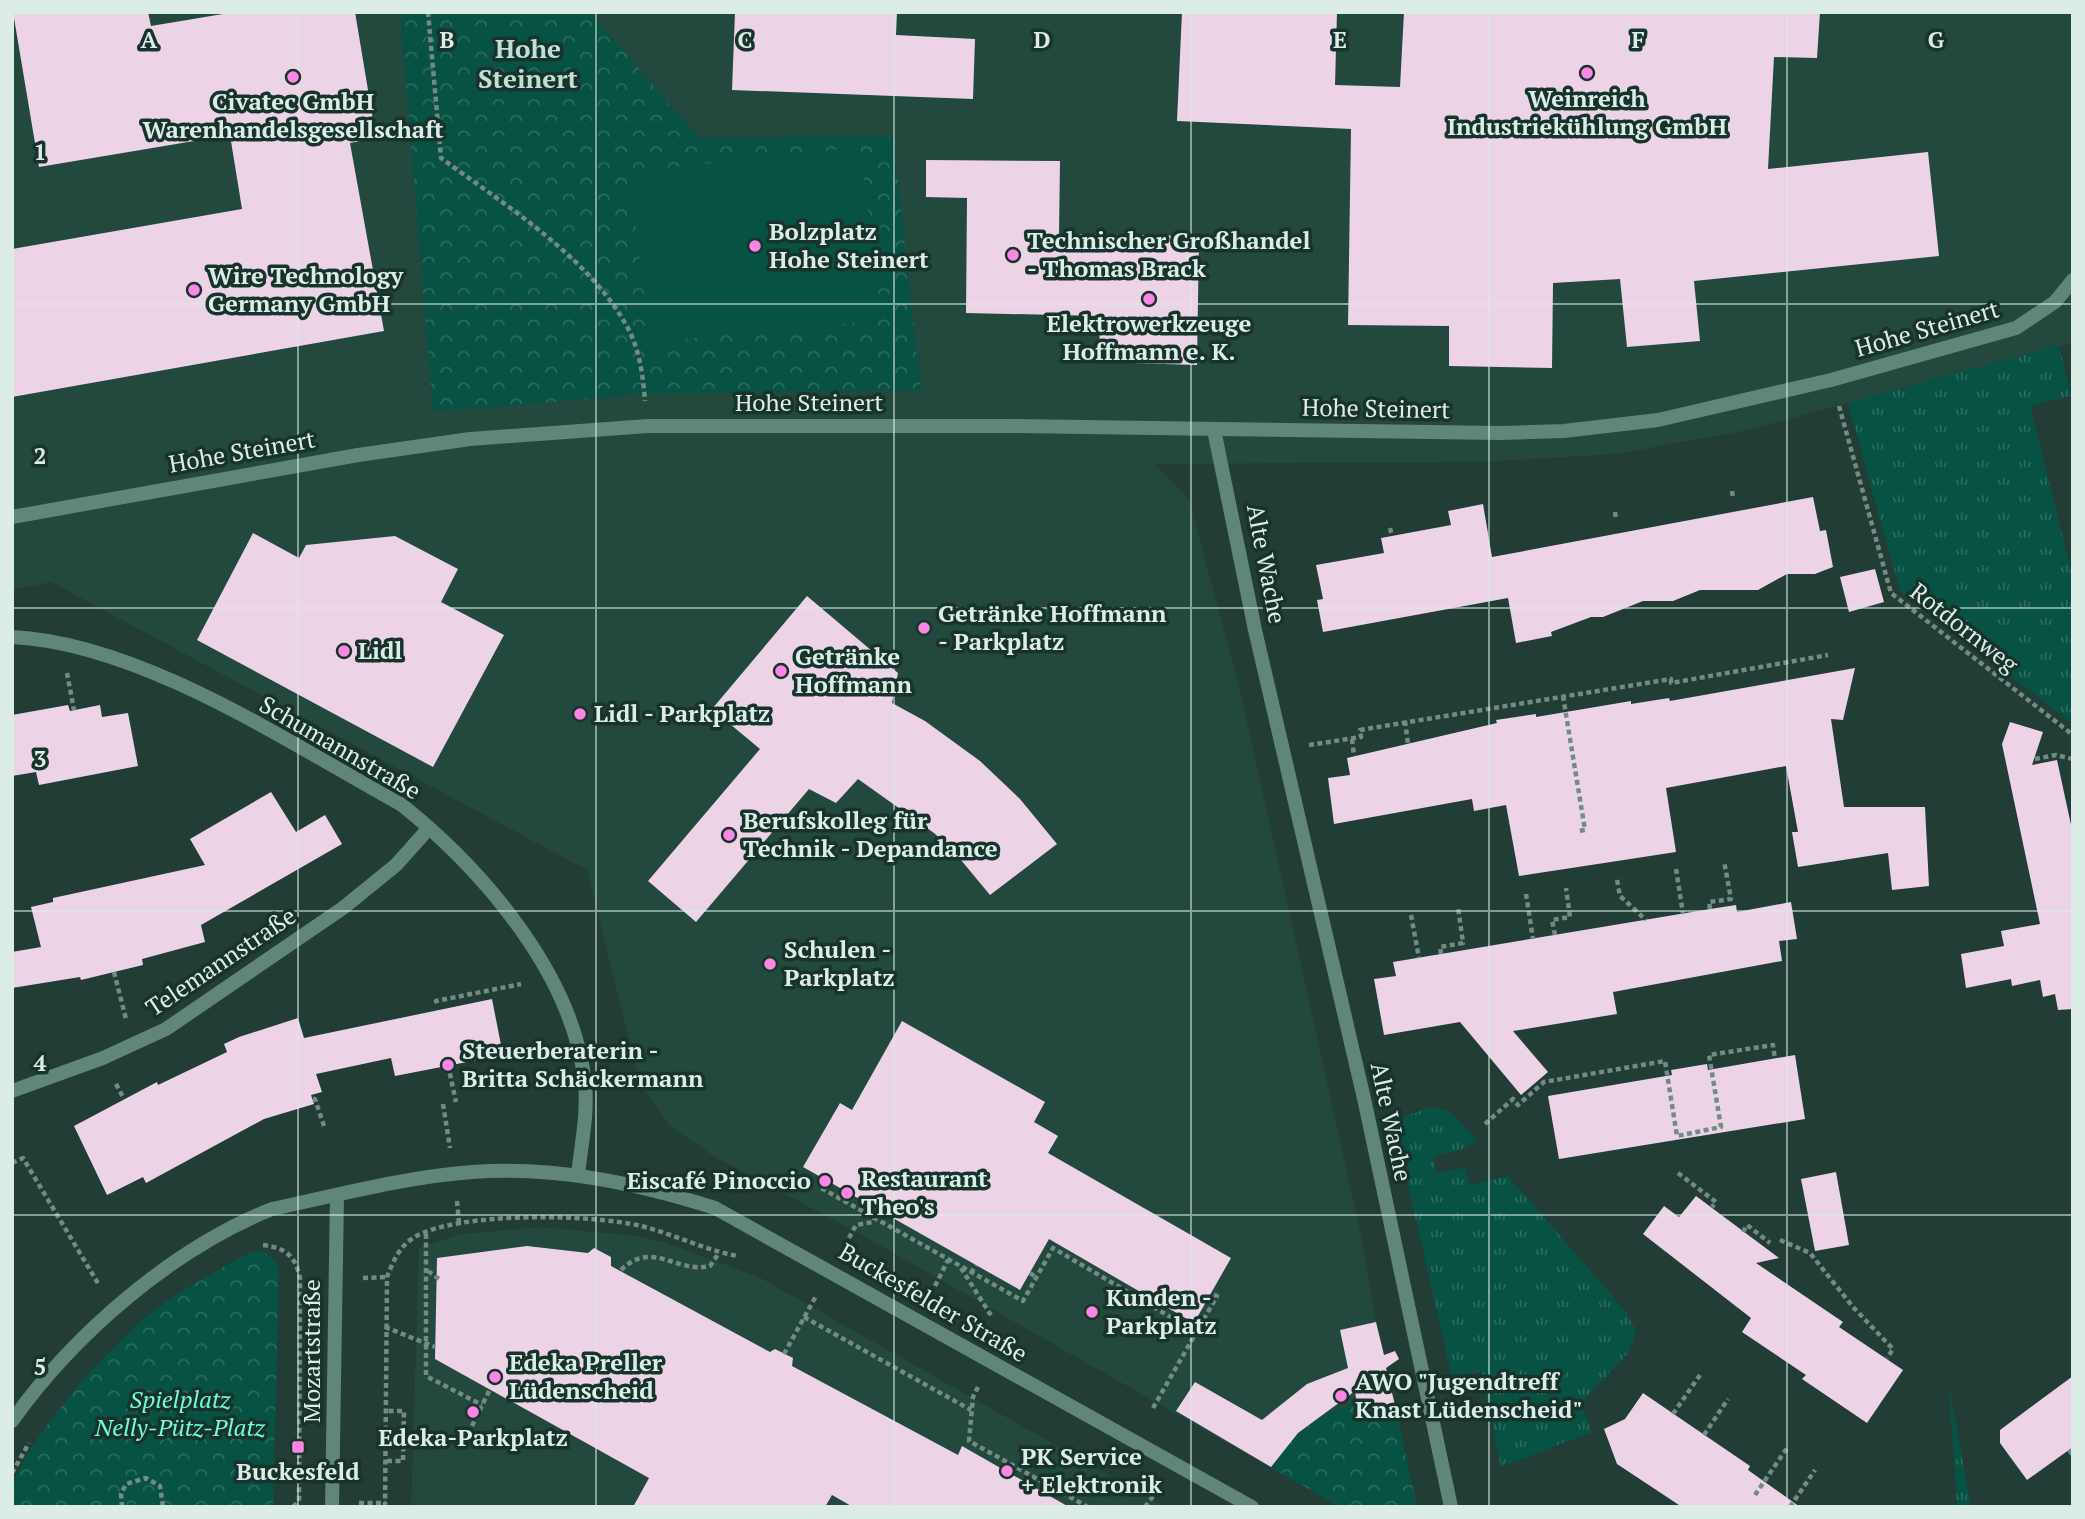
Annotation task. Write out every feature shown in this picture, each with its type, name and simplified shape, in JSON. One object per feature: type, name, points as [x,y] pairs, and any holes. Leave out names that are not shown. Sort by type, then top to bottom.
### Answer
[{"type":"street","name":"Hohe Steinert","points":[[12,517],[358,455],[470,439],[648,426],[1009,426],[1500,433],[1564,431],[1658,420],[1831,380],[2016,328],[2055,302],[2073,280]]},
{"type":"street","name":"Alte Wache","points":[[1214,430],[1283,749],[1365,1103],[1451,1507]]},
{"type":"street","name":"Schumannstraße","points":[[12,637],[65,643],[117,659],[177,683],[402,805],[429,828],[502,903],[557,991],[577,1042],[586,1087],[578,1175]]},
{"type":"street","name":"Telemannstraße","points":[[12,1091],[103,1058],[166,1029],[343,908],[396,865],[429,828]]},
{"type":"street","name":"Buckesfelder Straße","points":[[12,1421],[74,1345],[113,1309],[222,1231],[272,1209],[454,1174],[495,1171],[578,1175],[649,1187],[715,1208],[1251,1507]]},
{"type":"street","name":"Mozartstraße","points":[[332,1507],[337,1195]]},
{"type":"path","points":[[428,12],[440,158],[500,198],[537,229],[587,275],[626,324],[642,366],[648,426]]},
{"type":"path","name":"Rotdornweg","points":[[1838,401],[1891,593],[2073,734]]},
{"type":"path","points":[[1615,512],[1616,519]]},
{"type":"path","points":[[1390,528],[1392,536]]},
{"type":"path","points":[[1283,749],[1352,739],[1361,737],[1360,730],[1405,722],[1671,679],[1671,683],[1828,655]]},
{"type":"path","points":[[1563,696],[1585,830],[1578,831]]},
{"type":"path","points":[[1405,722],[1408,744]]},
{"type":"path","points":[[1352,739],[1354,756]]},
{"type":"path","points":[[2035,759],[2056,755],[2073,759]]},
{"type":"path","points":[[1710,909],[1709,902],[1731,898],[1724,861]]},
{"type":"path","points":[[1676,869],[1683,914]]},
{"type":"path","points":[[1617,880],[1620,896],[1646,920]]},
{"type":"path","points":[[1555,935],[1552,920],[1570,917],[1566,888]]},
{"type":"path","points":[[1526,894],[1533,939]]},
{"type":"path","points":[[1441,954],[1440,947],[1463,943],[1458,907]]},
{"type":"path","points":[[1411,915],[1419,958]]},
{"type":"path","name":"Telemannstraße","points":[[114,972],[125,1017]]},
{"type":"path","points":[[437,1003],[436,1001],[517,986],[547,974]]},
{"type":"path","points":[[1485,1124],[1513,1099],[1518,1105],[1544,1082],[1665,1061],[1676,1136],[1721,1127],[1709,1055],[1773,1045],[1775,1059]]},
{"type":"path","points":[[448,1065],[456,1101]]},
{"type":"path","points":[[313,1100],[315,1099],[325,1129]]},
{"type":"path","points":[[443,1104],[454,1174]]},
{"type":"path","points":[[12,1163],[23,1158],[113,1309]]},
{"type":"path","points":[[1678,1173],[1716,1202],[1712,1207]]},
{"type":"path","name":"Buckesfelder Straße","points":[[825,1181],[821,1188],[1023,1301],[1053,1248],[1072,1255],[1153,1302],[1196,1332]]},
{"type":"path","points":[[843,1200],[847,1193]]},
{"type":"path","points":[[385,1507],[387,1277],[402,1247],[415,1236],[459,1223],[517,1217],[611,1221],[668,1234],[719,1253],[710,1266],[701,1268],[652,1256],[631,1260],[621,1270]]},
{"type":"path","name":"Buckesfelder Straße","points":[[849,1238],[856,1226],[873,1222],[875,1218]]},
{"type":"path","points":[[1743,1232],[1747,1226],[1770,1242]]},
{"type":"path","points":[[426,1234],[426,1376],[482,1405]]},
{"type":"path","points":[[1780,1240],[1810,1253],[1853,1307],[1892,1349],[1886,1358]]},
{"type":"path","name":"Mozartstraße","points":[[257,1245],[283,1248],[293,1256],[300,1279],[299,1501],[293,1507]]},
{"type":"path","name":"Buckesfelder Straße","points":[[934,1286],[948,1260]]},
{"type":"path","name":"Buckesfelder Straße","points":[[971,1273],[976,1265]]},
{"type":"path","name":"Buckesfelder Straße","points":[[961,1267],[992,1317]]},
{"type":"path","points":[[427,1270],[439,1279]]},
{"type":"path","points":[[1030,1273],[1036,1277]]},
{"type":"path","points":[[1153,1408],[1217,1296],[1211,1293]]},
{"type":"path","points":[[784,1353],[817,1295]]},
{"type":"path","points":[[804,1317],[971,1410]]},
{"type":"path","points":[[385,1327],[435,1347]]},
{"type":"path","points":[[1673,1414],[1700,1375]]},
{"type":"path","name":"Buckesfelder Straße","points":[[978,1387],[971,1410],[969,1441],[1088,1507]]},
{"type":"path","points":[[472,1426],[490,1389]]},
{"type":"path","points":[[1704,1435],[1728,1399]]},
{"type":"path","points":[[387,1411],[404,1411],[403,1461],[387,1461]]},
{"type":"path","points":[[12,1473],[36,1434]]},
{"type":"path","points":[[1755,1495],[1787,1448]]},
{"type":"path","points":[[2069,1450],[2073,1455]]},
{"type":"path","points":[[1007,1471],[1011,1464]]},
{"type":"path","points":[[1790,1507],[1815,1470]]},
{"type":"path","points":[[122,1507],[121,1494],[126,1484],[146,1478],[160,1486],[163,1507]]},
{"type":"path","points":[[1042,1491],[1046,1484]]},
{"type":"path","points":[[1145,1507],[1159,1488]]},
{"type":"shaded area","points":[[12,12],[2073,12],[2073,343],[1748,430],[1616,454],[1482,462],[1155,464],[1189,499],[1239,686],[1362,1240],[1376,1322],[1417,1507],[1340,1507],[853,1230],[718,1159],[670,1126],[640,1084],[587,870],[51,582],[12,590]]},
{"type":"shaded area","points":[[541,1227],[638,1236],[663,1242],[759,1277],[1165,1507],[411,1507],[419,1248],[461,1234]]},
{"type":"green space","points":[[400,12],[590,12],[699,138],[893,136],[921,390],[645,394],[433,412]]},
{"type":"green space","name":"Bolzplatz Hohe Steinert","points":[[860,147],[881,320],[650,342],[629,172]]},
{"type":"green space","points":[[2059,345],[2071,396],[2030,406],[2073,578],[2073,724],[1900,591],[1848,403]]},
{"type":"green space","points":[[1431,1107],[1449,1111],[1477,1140],[1467,1148],[1433,1156],[1437,1173],[1465,1168],[1470,1185],[1508,1176],[1626,1312],[1636,1330],[1629,1352],[1581,1403],[1592,1432],[1501,1467],[1481,1371],[1452,1377],[1395,1129],[1406,1116]]},
{"type":"green space","name":"Spielplatz Nelly-Pütz-Platz","points":[[262,1251],[274,1259],[279,1270],[273,1507],[12,1507],[13,1485],[37,1439],[79,1385],[126,1335],[167,1301],[209,1275],[251,1252]]},
{"type":"green space","points":[[1949,1388],[1951,1396],[1971,1507],[1957,1507]]},
{"type":"green space","points":[[1357,1403],[1358,1413],[1395,1405],[1417,1507],[1340,1507],[1272,1468],[1288,1445],[1307,1426],[1343,1407]]},
{"type":"building","points":[[13,12],[148,12],[151,26],[235,12],[355,12],[376,138],[350,143],[384,331],[12,397],[12,249],[242,209],[230,135],[39,167]]},
{"type":"building","points":[[735,12],[897,12],[896,35],[975,39],[973,99],[732,90]]},
{"type":"building","points":[[1182,12],[1337,12],[1335,85],[1400,87],[1404,12],[1820,12],[1817,58],[1774,57],[1768,169],[1928,152],[1939,256],[1694,281],[1700,341],[1627,347],[1620,279],[1553,283],[1552,368],[1449,366],[1449,326],[1348,325],[1351,129],[1177,121]]},
{"type":"building","points":[[926,160],[1060,161],[1059,234],[1199,236],[1197,365],[1099,362],[1100,316],[966,313],[967,198],[926,197]]},
{"type":"building","points":[[1813,497],[1820,531],[1826,530],[1833,567],[1815,574],[1787,574],[1758,590],[1700,590],[1673,601],[1643,601],[1603,617],[1591,617],[1551,632],[1552,636],[1516,643],[1508,598],[1323,632],[1317,600],[1323,599],[1316,565],[1384,553],[1381,538],[1451,525],[1448,511],[1483,504],[1492,557]]},
{"type":"building","name":"Lidl","points":[[253,533],[299,558],[306,545],[395,536],[458,569],[441,602],[504,635],[433,767],[197,640]]},
{"type":"building","points":[[1875,569],[1884,602],[1849,612],[1840,577]]},
{"type":"building","points":[[807,596],[898,673],[892,703],[925,721],[980,761],[1020,799],[1057,844],[990,895],[956,854],[934,833],[858,779],[836,803],[809,789],[696,922],[648,881],[760,749],[712,709]]},
{"type":"building","points":[[1855,668],[1843,720],[1831,719],[1844,807],[1925,807],[1929,886],[1892,890],[1888,853],[1798,867],[1792,832],[1798,832],[1786,766],[1666,788],[1676,852],[1519,876],[1506,805],[1474,811],[1472,799],[1334,824],[1328,778],[1350,775],[1347,758],[1497,723],[1496,720],[1536,714],[1536,717],[1631,701],[1631,704],[1669,698],[1670,701]]},
{"type":"building","points":[[68,705],[70,711],[100,705],[102,717],[128,713],[138,766],[39,785],[36,772],[12,776],[12,715]]},
{"type":"building","points":[[2010,722],[2043,732],[2032,765],[2057,760],[2073,834],[2073,1009],[2058,1010],[2055,994],[2043,997],[2040,980],[2012,986],[2011,979],[1966,988],[1961,954],[2004,946],[2001,931],[2040,924],[2002,744]]},
{"type":"building","points":[[271,792],[296,832],[325,815],[342,844],[201,925],[205,942],[142,959],[143,965],[81,980],[80,977],[12,988],[12,952],[41,947],[31,907],[53,902],[53,898],[205,865],[190,839]]},
{"type":"building","points":[[1791,902],[1797,939],[1779,941],[1782,961],[1613,992],[1617,1014],[1513,1031],[1548,1072],[1521,1095],[1460,1022],[1384,1035],[1374,979],[1396,976],[1393,962],[1736,905],[1737,912]]},
{"type":"building","points":[[492,999],[503,1055],[395,1076],[391,1058],[316,1074],[322,1092],[311,1095],[314,1104],[264,1119],[146,1183],[143,1177],[107,1195],[74,1126],[157,1082],[158,1085],[227,1052],[224,1044],[298,1018],[304,1038]]},
{"type":"building","points":[[902,1021],[1045,1102],[1034,1122],[1058,1136],[1048,1153],[1231,1258],[1194,1323],[1049,1239],[1020,1290],[803,1167],[840,1103],[852,1110]]},
{"type":"building","points":[[1795,1055],[1805,1119],[1559,1159],[1548,1096],[1672,1075],[1671,1070],[1707,1064],[1708,1070]]},
{"type":"building","points":[[1836,1172],[1849,1245],[1815,1251],[1801,1179]]},
{"type":"building","points":[[1696,1196],[1779,1258],[1756,1263],[1843,1322],[1839,1327],[1903,1370],[1867,1423],[1802,1379],[1806,1375],[1742,1332],[1751,1318],[1643,1234],[1664,1206],[1679,1217]]},
{"type":"building","points":[[527,1246],[588,1253],[594,1248],[611,1257],[611,1266],[770,1352],[775,1349],[793,1358],[792,1366],[958,1455],[962,1446],[1069,1507],[853,1507],[832,1495],[825,1507],[633,1507],[649,1478],[435,1359],[437,1258]]},
{"type":"building","name":"AWO \"Jugendtreff Knast Lüdenscheid\"","points":[[1376,1322],[1384,1355],[1395,1351],[1399,1359],[1386,1368],[1395,1405],[1358,1413],[1355,1391],[1298,1433],[1271,1467],[1176,1411],[1195,1382],[1262,1420],[1307,1384],[1348,1368],[1340,1330]]},
{"type":"building","points":[[2073,1376],[2073,1447],[2027,1480],[2000,1443],[2000,1430]]},
{"type":"building","points":[[1643,1393],[1750,1466],[1748,1470],[1800,1507],[1682,1507],[1617,1464],[1604,1429],[1625,1419]]},
{"type":"place","name":"Weinreich Industriekühlung GmbH","points":[[1587,73]]},
{"type":"place","name":"Civatec GmbH Warenhandelsgesellschaft","points":[[293,77]]},
{"type":"place","name":"Bolzplatz Hohe Steinert","points":[[755,246]]},
{"type":"place","name":"Technischer Großhandel - Thomas Brack","points":[[1013,255]]},
{"type":"place","name":"Wire Technology Germany GmbH","points":[[194,290]]},
{"type":"place","name":"Elektrowerkzeuge Hoffmann e. K.","points":[[1149,299]]},
{"type":"place","name":"Getränke Hoffmann - Parkplatz","points":[[924,628]]},
{"type":"place","name":"Lidl","points":[[344,651]]},
{"type":"place","name":"Getränke Hoffmann","points":[[781,671]]},
{"type":"place","name":"Lidl - Parkplatz","points":[[580,714]]},
{"type":"place","name":"Berufskolleg für Technik - Depandance","points":[[729,835]]},
{"type":"place","name":"Schulen - Parkplatz","points":[[770,964]]},
{"type":"place","name":"Steuerberaterin - Britta Schäckermann","points":[[448,1065]]},
{"type":"place","name":"Eiscafé Pinoccio","points":[[825,1181]]},
{"type":"place","name":"Restaurant Theo's","points":[[847,1193]]},
{"type":"place","name":"Kunden - Parkplatz","points":[[1092,1312]]},
{"type":"place","name":"Edeka Preller Lüdenscheid","points":[[495,1377]]},
{"type":"place","name":"AWO \"Jugendtreff Knast Lüdenscheid\"","points":[[1341,1396]]},
{"type":"place","name":"Edeka-Parkplatz","points":[[473,1412]]},
{"type":"place","name":"Buckesfeld","points":[[298,1447]]},
{"type":"place","name":"PK Service + Elektronik","points":[[1007,1471]]},
{"type":"district","name":"Hohe Steinert","points":[[528,64]]}]
